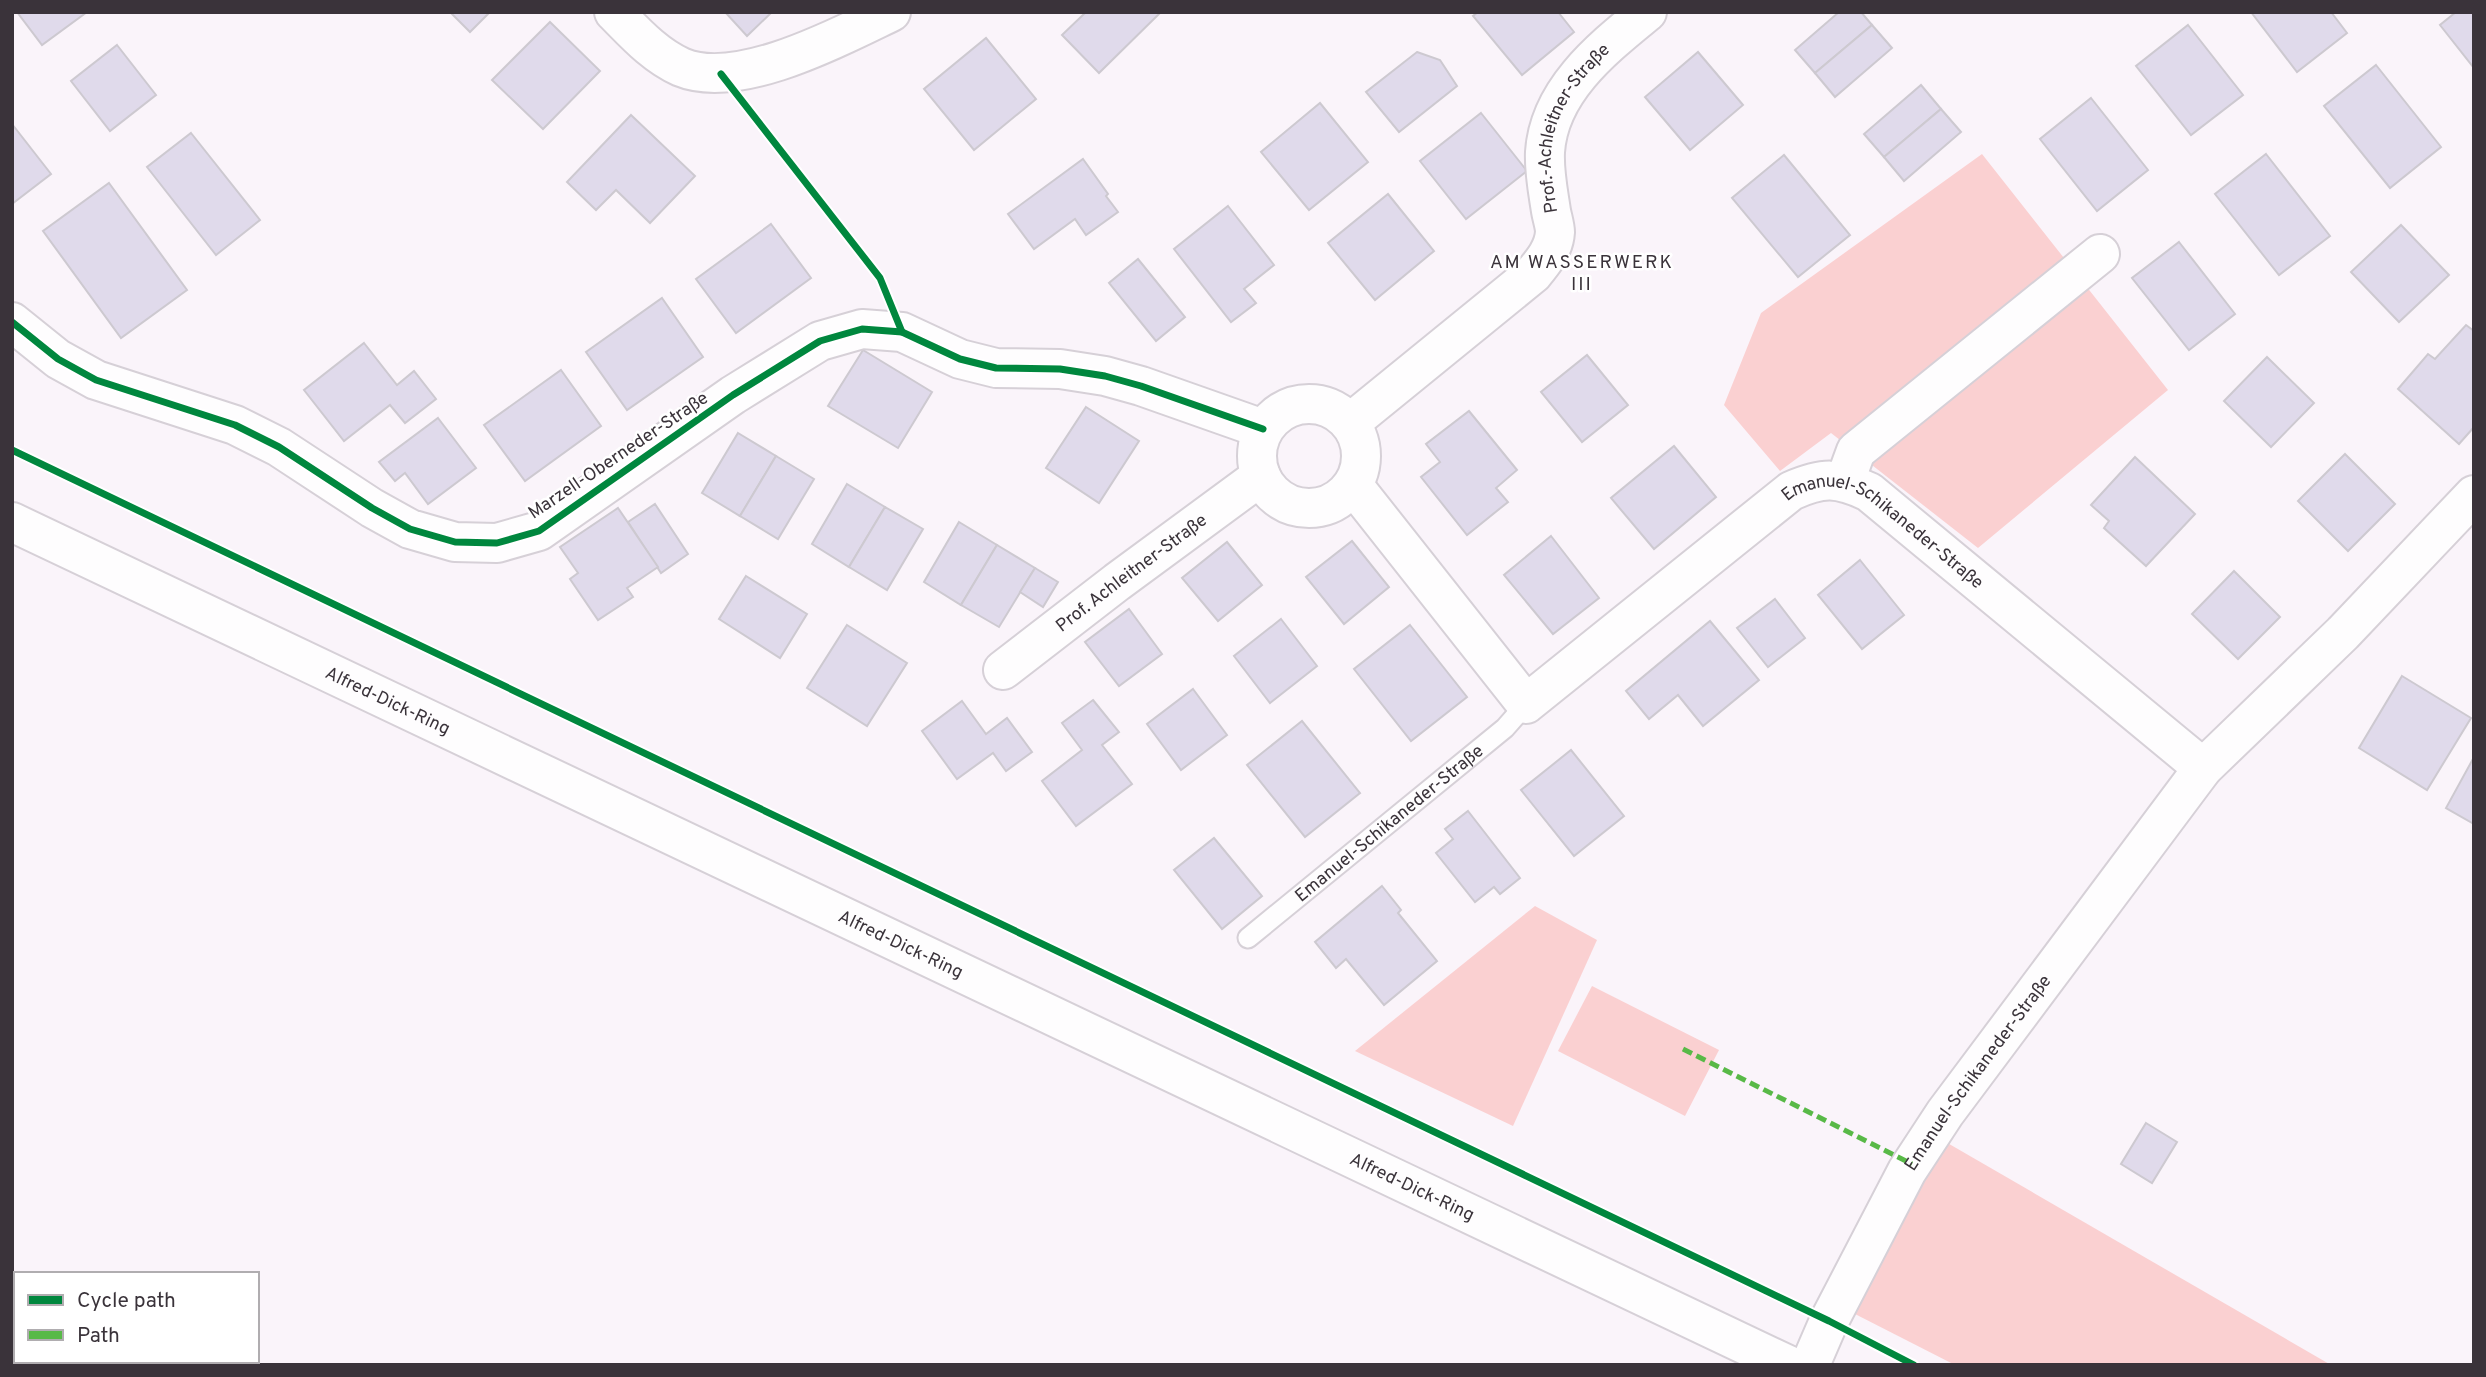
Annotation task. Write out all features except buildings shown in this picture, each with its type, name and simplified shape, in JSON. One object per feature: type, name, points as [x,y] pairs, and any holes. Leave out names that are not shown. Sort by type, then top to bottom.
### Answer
[{"type":"street","points":[[614,12],[649,47],[682,67],[721,74],[771,63],[835,39],[891,12]]},
{"type":"street","name":"Prof.-Achleitner-Straße","points":[[1350,424],[1533,274],[1548,256],[1555,232],[1545,174],[1545,149],[1555,116],[1574,81],[1599,51],[1647,12]]},
{"type":"street","points":[[1845,481],[1856,451],[2100,254]]},
{"type":"street","name":"Marzell-Oberneder-Straße","points":[[12,322],[58,359],[96,380],[236,425],[279,447],[372,508],[410,529],[455,542],[496,543],[539,531],[755,382],[820,341],[862,329],[902,332],[960,359],[996,368],[1060,369],[1105,376],[1263,429]]},
{"type":"street","points":[[1305,403],[1322,405],[1338,412],[1350,424],[1358,438],[1360,470],[1353,485],[1342,497],[1329,505],[1296,507],[1282,501],[1269,490],[1256,461],[1257,444],[1263,429],[1274,416],[1289,407],[1305,403]]},
{"type":"street","name":"Prof. Achleitner-Straße","points":[[1003,670],[1116,582],[1261,477]]},
{"type":"street","name":"Emanuel-Schikaneder-Straße","points":[[1526,704],[1791,491],[1816,480],[1845,481],[1869,492],[2203,768]]},
{"type":"street","points":[[1353,485],[1526,704]]},
{"type":"street","name":"Emanuel-Schikaneder-Straße","points":[[1810,1365],[1829,1321],[1907,1171],[2074,939],[2203,768],[2343,633],[2474,495]]},
{"type":"street","name":"Alfred-Dick-Ring","points":[[12,522],[1788,1365]]},
{"type":"lane","name":"Emanuel-Schikaneder-Straße","points":[[1248,938],[1505,728],[1526,704]]},
{"type":"shaded area","points":[[1982,154],[2168,390],[1978,548],[1831,433],[1780,471],[1724,405],[1761,313]]},
{"type":"shaded area","points":[[1535,906],[1597,940],[1513,1126],[1355,1051]]},
{"type":"shaded area","points":[[1592,986],[1719,1050],[1685,1116],[1558,1051]]},
{"type":"shaded area","points":[[1944,1141],[2331,1365],[1955,1365],[1855,1314]]},
{"type":"marked path","points":[[1683,1049],[1912,1164]]},
{"type":"cycle path","points":[[721,74],[880,278],[902,332]]},
{"type":"cycle path","points":[[12,322],[58,359],[96,380],[235,425],[279,447],[372,508],[410,529],[455,542],[497,543],[539,531],[733,395],[820,341],[862,329],[902,332],[960,359],[996,368],[1060,369],[1105,376],[1263,429]]},
{"type":"cycle path","points":[[12,450],[1829,1321],[1914,1365]]},
{"type":"district","name":"AM WASSERWERK III","points":[[1582,272]]}]
